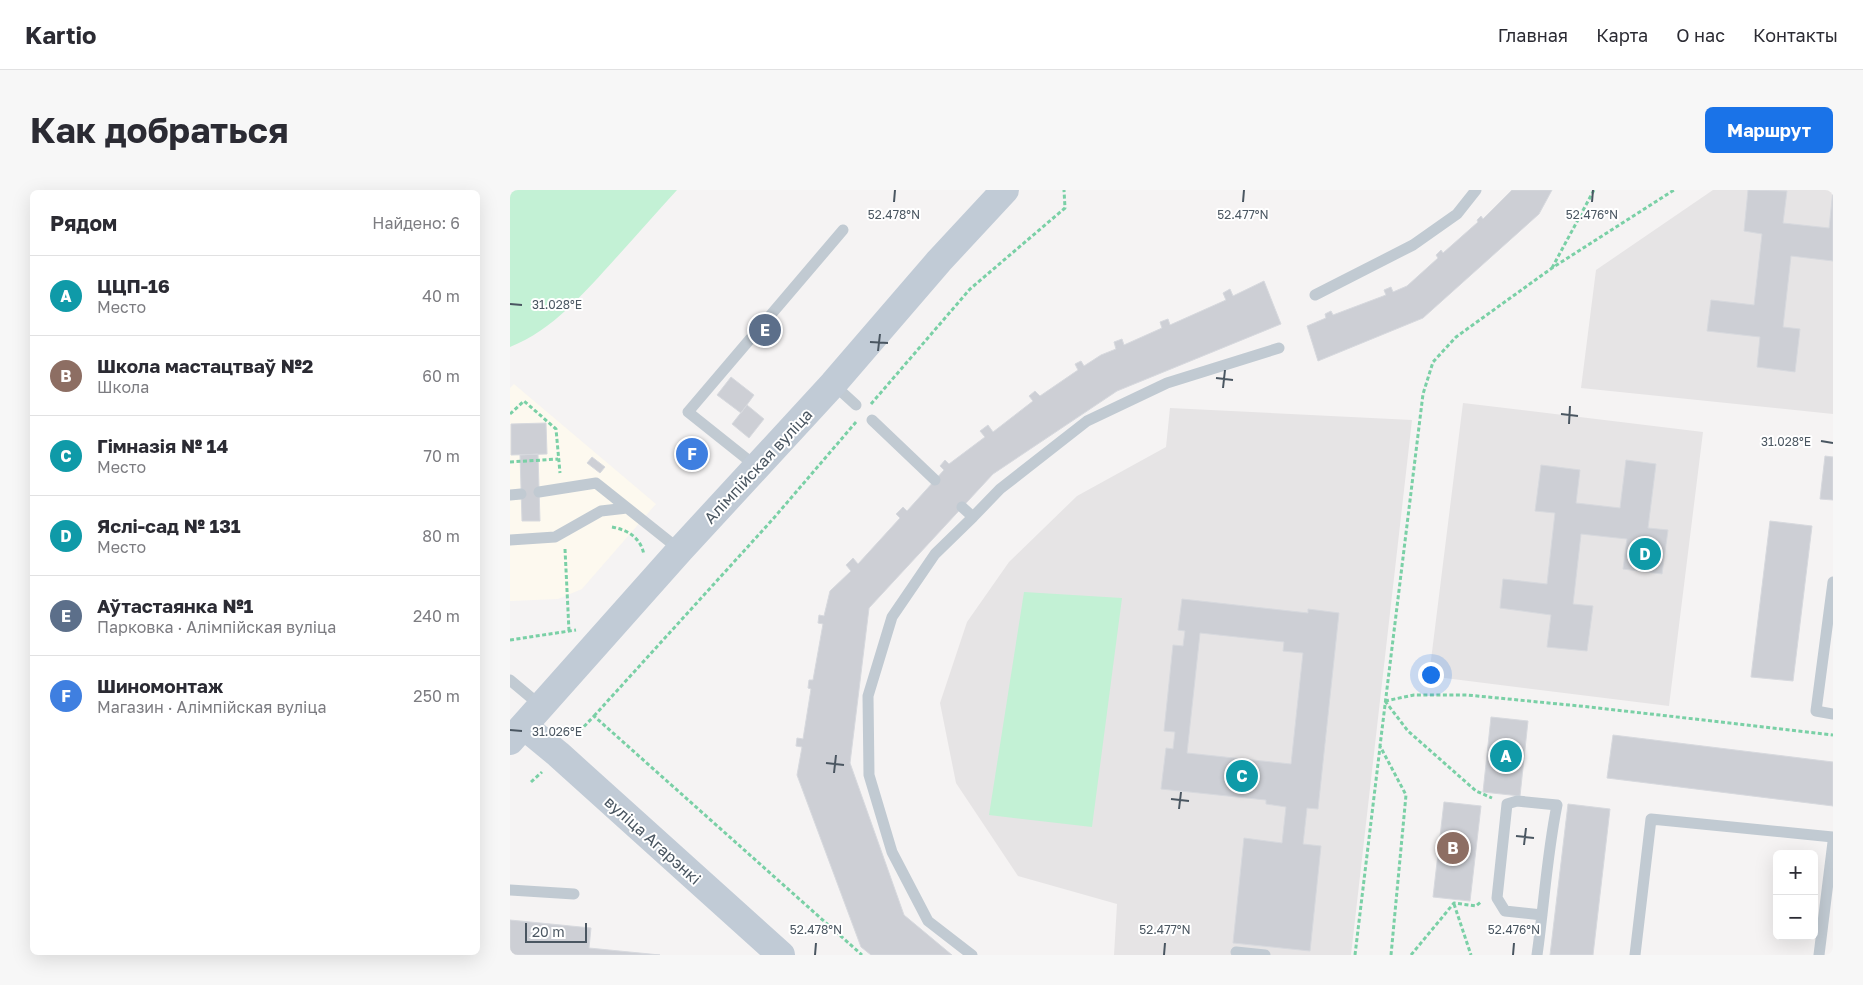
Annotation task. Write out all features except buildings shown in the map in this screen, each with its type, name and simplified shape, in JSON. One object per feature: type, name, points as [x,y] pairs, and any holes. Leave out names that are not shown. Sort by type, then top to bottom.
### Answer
[{"type":"street","name":"Алімпійская вуліца","points":[[525,725],[680,550],[833,384],[939,261],[1005,190]]},
{"type":"street","name":"вуліца Агарэнкі","points":[[525,725],[781,955]]},
{"type":"lane","points":[[1315,295],[1412,245],[1457,214],[1476,190]]},
{"type":"lane","points":[[756,467],[688,412],[843,230]]},
{"type":"lane","points":[[972,955],[928,921],[892,852],[869,775],[868,696],[892,617],[936,554],[972,517],[1000,489],[1087,421],[1167,383],[1278,348]]},
{"type":"lane","points":[[833,384],[935,480]]},
{"type":"lane","points":[[539,492],[596,483],[680,550]]},
{"type":"lane","points":[[962,507],[972,517]]},
{"type":"lane","points":[[510,540],[556,537],[601,512],[627,508]]},
{"type":"lane","points":[[1833,582],[1816,711],[1833,714]]},
{"type":"lane","points":[[510,680],[525,725]]},
{"type":"lane","points":[[1537,955],[1557,805],[1517,802],[1507,804],[1497,898],[1505,911],[1542,915]]},
{"type":"lane","points":[[1635,955],[1651,819],[1833,837]]},
{"type":"lane","points":[[1819,955],[1833,842]]},
{"type":"lane","points":[[510,890],[574,894]]},
{"type":"lane","points":[[1236,952],[1265,955]]},
{"type":"path","points":[[868,407],[970,289],[1065,208],[1064,190]]},
{"type":"path","points":[[1552,268],[1594,190]]},
{"type":"path","points":[[1355,955],[1384,701],[1423,394],[1433,362],[1456,336],[1552,268],[1674,190]]},
{"type":"path","points":[[575,736],[773,519],[863,413]]},
{"type":"path","points":[[510,462],[558,460]]},
{"type":"path","points":[[606,526],[624,530],[631,534],[638,540],[644,557]]},
{"type":"path","points":[[1384,701],[1414,695],[1467,695],[1833,735]]},
{"type":"path","points":[[1384,701],[1408,731],[1469,785],[1476,791],[1497,799]]},
{"type":"path","points":[[594,716],[862,955]]},
{"type":"path","points":[[1380,746],[1406,795],[1391,955]]},
{"type":"path","points":[[531,782],[542,772]]},
{"type":"path","points":[[1454,903],[1476,906],[1484,899]]},
{"type":"path","points":[[1411,955],[1454,903]]},
{"type":"path","points":[[1454,903],[1471,955]]},
{"type":"shaded area","points":[[1713,190],[1833,190],[1833,414],[1581,388],[1596,270]]},
{"type":"shaded area","points":[[514,384],[656,504],[582,589],[558,599],[510,601],[510,388]]},
{"type":"shaded area","points":[[1463,403],[1703,432],[1669,706],[1429,676]]},
{"type":"shaded area","points":[[1170,408],[1412,420],[1351,955],[1114,955],[1117,904],[1018,876],[956,783],[940,703],[967,622],[1009,562],[1077,496],[1166,447]]},
{"type":"green space","points":[[510,190],[677,190],[567,309],[540,331],[510,347]]},
{"type":"green space","points":[[1024,592],[1122,598],[1092,827],[989,815]]},
{"type":"place","name":"Аўтастаянка №1","points":[[765,330]]},
{"type":"place","name":"Шиномонтаж","points":[[692,454]]},
{"type":"place","name":"Яслі-сад № 131","points":[[1645,554]]},
{"type":"place","name":"ЦЦП-16","points":[[1506,756]]},
{"type":"place","name":"Гімназія № 14","points":[[1242,776]]},
{"type":"place","name":"Школа мастацтваў №2","points":[[1453,848]]}]
